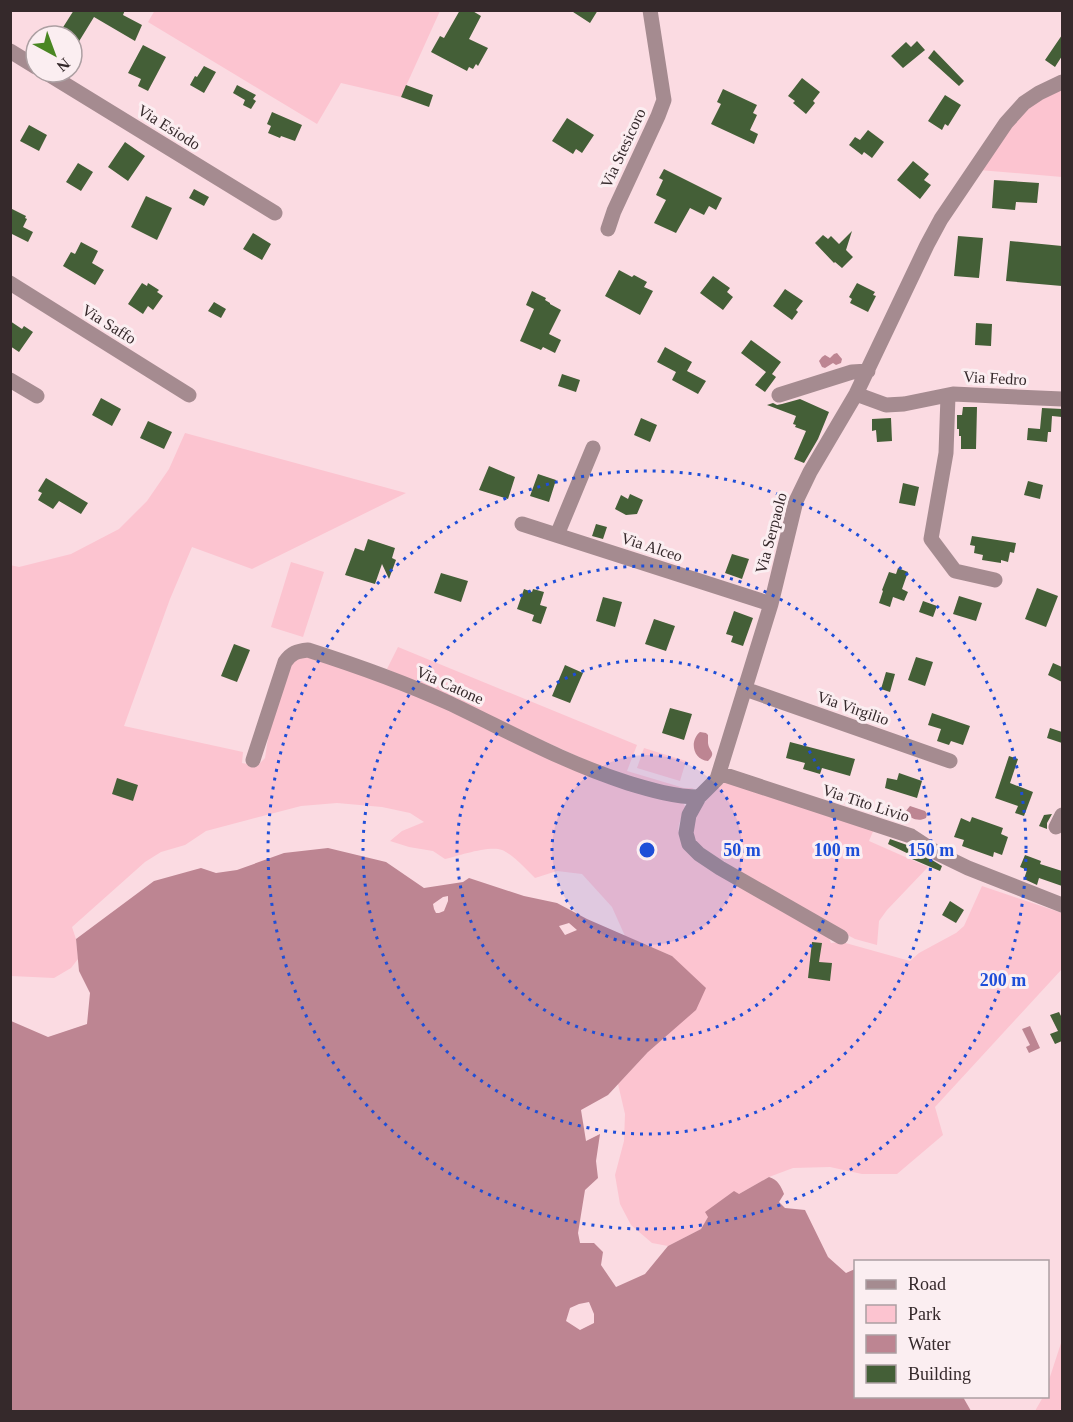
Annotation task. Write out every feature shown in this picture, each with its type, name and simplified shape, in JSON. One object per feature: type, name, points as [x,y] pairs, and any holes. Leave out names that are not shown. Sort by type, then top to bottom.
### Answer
[{"type":"street","name":"Via Stesicoro","points":[[608,229],[664,100],[650,10]]},
{"type":"street","points":[[10,51],[24,60]]},
{"type":"street","name":"Via Serpaolo","points":[[841,937],[699,854],[689,844],[686,825],[699,797],[717,779],[771,604],[796,501],[810,472],[868,371],[941,219],[1006,123],[1024,103],[1062,82]]},
{"type":"street","name":"Via Esiodo","points":[[65,84],[275,213]]},
{"type":"street","name":"Via Saffo","points":[[10,284],[189,395]]},
{"type":"street","points":[[779,395],[852,372],[868,371]]},
{"type":"street","points":[[10,380],[37,396]]},
{"type":"street","name":"Via Fedro","points":[[856,394],[886,405],[903,404],[952,394],[1062,399]]},
{"type":"street","points":[[948,396],[945,453],[931,539],[955,571],[994,580]]},
{"type":"street","points":[[557,535],[593,448]]},
{"type":"street","name":"Via Alceo","points":[[522,524],[771,604]]},
{"type":"street","name":"Via Catone","points":[[253,760],[285,662],[298,650],[308,650],[374,672],[436,698],[572,763],[601,774],[684,797],[699,797]]},
{"type":"street","name":"Via Virgilio","points":[[745,689],[950,761]]},
{"type":"street","name":"Via Tito Livio","points":[[719,773],[911,836],[937,853],[968,868],[1062,905]]},
{"type":"green space","points":[[155,10],[440,11],[401,97],[341,83],[317,124],[148,22]]},
{"type":"green space","points":[[1062,89],[1062,177],[979,170],[1026,108]]},
{"type":"green space","points":[[185,433],[406,493],[252,569],[192,547],[170,599],[124,726],[243,752],[242,763],[257,766],[265,758],[270,725],[290,664],[304,656],[339,664],[684,804],[686,809],[679,828],[684,847],[827,934],[831,943],[842,942],[910,961],[919,953],[956,933],[964,926],[982,886],[1062,913],[1062,969],[935,1107],[943,1135],[897,1174],[862,1174],[830,1167],[793,1168],[769,1177],[739,1194],[708,1217],[701,1229],[668,1246],[652,1243],[631,1225],[620,1204],[615,1175],[624,1141],[625,1114],[618,1084],[648,1052],[672,956],[625,936],[612,907],[582,874],[557,871],[535,878],[502,850],[482,850],[445,859],[433,851],[390,841],[402,831],[424,822],[410,813],[382,807],[337,803],[301,806],[206,831],[185,845],[161,852],[145,862],[72,927],[78,959],[71,968],[54,978],[11,976],[10,565],[19,567],[71,554],[119,529],[147,501],[169,469]]},
{"type":"green space","points":[[291,562],[324,572],[303,637],[271,627]]},
{"type":"green space","points":[[398,647],[637,745],[627,771],[684,788],[694,788],[686,792],[627,779],[387,669]]},
{"type":"green space","points":[[644,748],[686,761],[680,781],[637,768]]},
{"type":"green space","points":[[727,781],[874,829],[869,841],[928,867],[879,921],[877,945],[855,939],[785,902],[694,842],[692,828],[696,816],[711,795]]},
{"type":"green space","points":[[1062,1340],[1062,1411],[1035,1411],[1042,1398],[1049,1398],[1049,1380]]},
{"type":"water","points":[[837,353],[842,359],[841,363],[822,367],[819,361],[822,357],[825,355],[830,358]]},
{"type":"water","points":[[700,732],[708,735],[712,754],[708,761],[699,757],[694,750],[694,740]]},
{"type":"water","points":[[910,806],[925,811],[926,818],[917,820],[909,816],[906,811]]},
{"type":"water","points":[[328,848],[386,862],[424,888],[463,882],[469,878],[524,896],[557,903],[587,919],[672,956],[706,988],[696,1010],[648,1052],[608,1095],[581,1110],[586,1141],[600,1134],[596,1161],[598,1178],[585,1190],[578,1233],[580,1243],[594,1243],[603,1252],[601,1265],[616,1287],[645,1274],[668,1246],[701,1229],[708,1217],[705,1212],[734,1191],[739,1194],[769,1177],[772,1178],[783,1191],[784,1194],[779,1202],[785,1208],[805,1210],[828,1257],[846,1273],[854,1269],[854,1398],[964,1398],[971,1411],[11,1411],[11,1021],[48,1037],[87,1024],[90,993],[79,971],[76,939],[154,881],[201,868],[216,873],[237,870],[284,853]],"holes":[[[448,896],[444,911],[436,913],[433,904]],[[569,923],[577,930],[565,935],[559,926]],[[589,1302],[594,1314],[594,1323],[580,1330],[566,1321],[570,1308]]]},
{"type":"water","points":[[1030,1026],[1040,1048],[1029,1053],[1026,1047],[1030,1045],[1022,1029]]},
{"type":"building","points":[[74,10],[125,10],[123,15],[142,25],[135,41],[94,17],[84,33],[84,24],[65,24]]},
{"type":"building","points":[[460,10],[471,10],[481,16],[469,39],[488,48],[478,66],[476,64],[473,69],[469,67],[467,71],[431,52],[440,36],[444,38]]},
{"type":"building","points":[[570,10],[598,10],[590,23]]},
{"type":"building","points":[[1062,35],[1062,56],[1055,67],[1045,60]]},
{"type":"building","points":[[917,41],[925,50],[903,68],[891,56],[906,42],[911,47]]},
{"type":"building","points":[[143,45],[166,57],[148,91],[138,86],[141,79],[128,73]]},
{"type":"building","points":[[934,50],[964,81],[959,86],[928,58]]},
{"type":"building","points":[[204,66],[216,72],[204,93],[190,85]]},
{"type":"building","points":[[802,78],[820,92],[806,114],[788,96]]},
{"type":"building","points":[[237,85],[256,95],[253,99],[256,101],[251,109],[243,105],[245,100],[233,93]]},
{"type":"building","points":[[406,85],[433,95],[429,107],[401,97]]},
{"type":"building","points":[[723,89],[757,105],[753,113],[757,115],[750,130],[758,134],[754,144],[711,124],[721,104],[717,102]]},
{"type":"building","points":[[945,95],[961,105],[948,126],[945,124],[942,130],[928,121]]},
{"type":"building","points":[[272,112],[302,125],[295,141],[268,133],[271,126],[267,124]]},
{"type":"building","points":[[567,118],[594,135],[582,153],[576,149],[573,154],[552,141]]},
{"type":"building","points":[[29,125],[47,135],[39,151],[20,141]]},
{"type":"building","points":[[868,130],[884,142],[872,158],[864,152],[862,155],[849,145],[855,137],[860,140]]},
{"type":"building","points":[[125,142],[145,156],[128,181],[108,167]]},
{"type":"building","points":[[913,161],[929,174],[924,180],[931,185],[920,199],[897,180]]},
{"type":"building","points":[[78,163],[93,172],[81,191],[66,182]]},
{"type":"building","points":[[664,169],[722,198],[716,210],[709,206],[704,215],[690,208],[676,233],[654,223],[666,200],[656,195],[663,180],[659,178]]},
{"type":"building","points":[[994,180],[1039,183],[1037,203],[1016,202],[1015,210],[992,208]]},
{"type":"building","points":[[194,189],[209,197],[204,206],[189,198]]},
{"type":"building","points":[[146,196],[172,208],[157,240],[131,227]]},
{"type":"building","points":[[10,208],[26,216],[23,227],[33,232],[28,242],[10,233]]},
{"type":"building","points":[[852,231],[846,250],[853,257],[842,268],[815,243],[823,235],[828,239],[831,236],[839,244]]},
{"type":"building","points":[[253,233],[271,244],[262,260],[243,249]]},
{"type":"building","points":[[958,236],[983,238],[979,278],[954,276]]},
{"type":"building","points":[[1010,241],[1062,246],[1062,286],[1006,281]]},
{"type":"building","points":[[81,242],[98,251],[92,263],[104,270],[95,285],[63,266],[71,252],[75,254]]},
{"type":"building","points":[[619,270],[647,282],[644,287],[653,291],[640,315],[605,296]]},
{"type":"building","points":[[713,276],[730,288],[727,292],[733,297],[723,310],[700,293]]},
{"type":"building","points":[[142,283],[147,286],[148,283],[159,290],[157,292],[163,296],[153,310],[148,306],[143,314],[128,304]]},
{"type":"building","points":[[857,283],[875,292],[873,295],[876,296],[868,312],[850,303],[852,299],[849,297]]},
{"type":"building","points":[[785,289],[803,301],[792,320],[773,306]]},
{"type":"building","points":[[532,291],[546,298],[545,300],[550,304],[561,310],[549,334],[561,340],[555,353],[520,341],[534,309],[526,305]]},
{"type":"building","points":[[214,302],[226,309],[221,318],[208,311]]},
{"type":"building","points":[[10,321],[22,329],[24,326],[33,332],[19,352],[10,346]]},
{"type":"building","points":[[976,323],[992,324],[991,346],[975,345]]},
{"type":"building","points":[[751,340],[781,362],[772,374],[776,377],[765,392],[755,385],[766,372],[741,353]]},
{"type":"building","points":[[665,347],[692,362],[687,371],[706,381],[698,394],[672,380],[676,372],[657,362]]},
{"type":"building","points":[[562,374],[580,380],[576,392],[558,386]]},
{"type":"building","points":[[101,398],[121,409],[112,426],[92,415]]},
{"type":"building","points":[[800,399],[829,412],[818,439],[804,463],[794,459],[806,431],[793,424],[796,416],[767,405]]},
{"type":"building","points":[[963,407],[977,407],[976,449],[961,449],[957,415],[962,415]]},
{"type":"building","points":[[1042,408],[1062,409],[1062,417],[1052,416],[1051,432],[1048,432],[1047,442],[1027,440],[1028,428],[1040,429]]},
{"type":"building","points":[[641,418],[657,425],[650,442],[634,435]]},
{"type":"building","points":[[891,418],[892,441],[877,442],[876,430],[872,431],[872,419]]},
{"type":"building","points":[[148,421],[172,432],[164,449],[140,438]]},
{"type":"building","points":[[489,466],[515,477],[508,499],[479,490]]},
{"type":"building","points":[[538,474],[556,480],[549,502],[530,496]]},
{"type":"building","points":[[46,478],[88,503],[81,514],[59,501],[53,509],[38,500],[42,493],[38,491]]},
{"type":"building","points":[[1028,481],[1043,485],[1040,499],[1024,495]]},
{"type":"building","points":[[903,483],[919,487],[915,506],[899,503]]},
{"type":"building","points":[[630,494],[643,500],[637,514],[626,515],[615,509],[621,495],[628,499]]},
{"type":"building","points":[[596,524],[607,527],[603,539],[592,536]]},
{"type":"building","points":[[972,536],[1016,543],[1014,553],[1010,552],[1008,562],[982,560],[983,555],[974,553],[975,546],[970,545]]},
{"type":"building","points":[[368,539],[395,548],[392,558],[396,560],[389,579],[382,564],[375,584],[345,575],[355,548],[364,551]]},
{"type":"building","points":[[732,554],[749,559],[742,579],[725,573]]},
{"type":"building","points":[[898,568],[908,572],[902,589],[908,592],[904,601],[893,597],[890,607],[879,603],[889,572],[896,574]]},
{"type":"building","points":[[441,573],[468,581],[461,602],[434,593]]},
{"type":"building","points":[[1037,588],[1058,596],[1046,627],[1025,619]]},
{"type":"building","points":[[524,589],[544,592],[540,605],[547,607],[541,624],[532,621],[534,615],[517,609]]},
{"type":"building","points":[[959,596],[982,603],[976,621],[953,614]]},
{"type":"building","points":[[603,597],[622,602],[615,627],[596,621]]},
{"type":"building","points":[[923,601],[937,606],[933,617],[919,612]]},
{"type":"building","points":[[734,611],[753,618],[743,646],[731,642],[733,636],[726,634]]},
{"type":"building","points":[[654,619],[675,626],[666,651],[645,644]]},
{"type":"building","points":[[234,644],[250,650],[237,682],[221,676]]},
{"type":"building","points":[[916,657],[933,662],[925,686],[908,680]]},
{"type":"building","points":[[1053,663],[1062,667],[1062,682],[1048,675]]},
{"type":"building","points":[[565,665],[583,673],[570,703],[552,696]]},
{"type":"building","points":[[886,672],[895,674],[890,692],[881,689]]},
{"type":"building","points":[[670,708],[692,714],[684,740],[662,733]]},
{"type":"building","points":[[932,713],[970,726],[963,745],[951,741],[949,745],[937,741],[941,729],[928,725]]},
{"type":"building","points":[[1050,728],[1062,732],[1062,743],[1047,738]]},
{"type":"building","points":[[790,742],[855,759],[850,776],[822,768],[820,774],[803,769],[805,763],[786,758]]},
{"type":"building","points":[[1009,756],[1018,759],[1010,783],[1033,792],[1024,816],[1015,813],[1018,806],[995,798]]},
{"type":"building","points":[[899,773],[922,781],[917,798],[885,788],[887,778],[897,780]]},
{"type":"building","points":[[117,778],[138,785],[133,801],[112,794]]},
{"type":"building","points":[[1052,814],[1047,823],[1047,829],[1039,826],[1044,815]]},
{"type":"building","points":[[972,817],[1003,828],[1001,834],[1008,837],[1002,855],[994,852],[993,857],[962,846],[964,840],[954,837],[961,818],[970,822]]},
{"type":"building","points":[[890,839],[907,845],[942,866],[940,871],[912,859],[913,856],[888,844]]},
{"type":"building","points":[[1025,855],[1041,861],[1040,864],[1062,871],[1062,886],[1039,878],[1037,885],[1024,879],[1027,870],[1020,867]]},
{"type":"building","points":[[950,901],[964,910],[956,923],[942,915]]},
{"type":"building","points":[[812,942],[822,943],[819,962],[832,963],[830,981],[808,978]]},
{"type":"building","points":[[1059,1012],[1062,1018],[1062,1041],[1055,1044],[1050,1034],[1058,1031],[1050,1015]]}]
